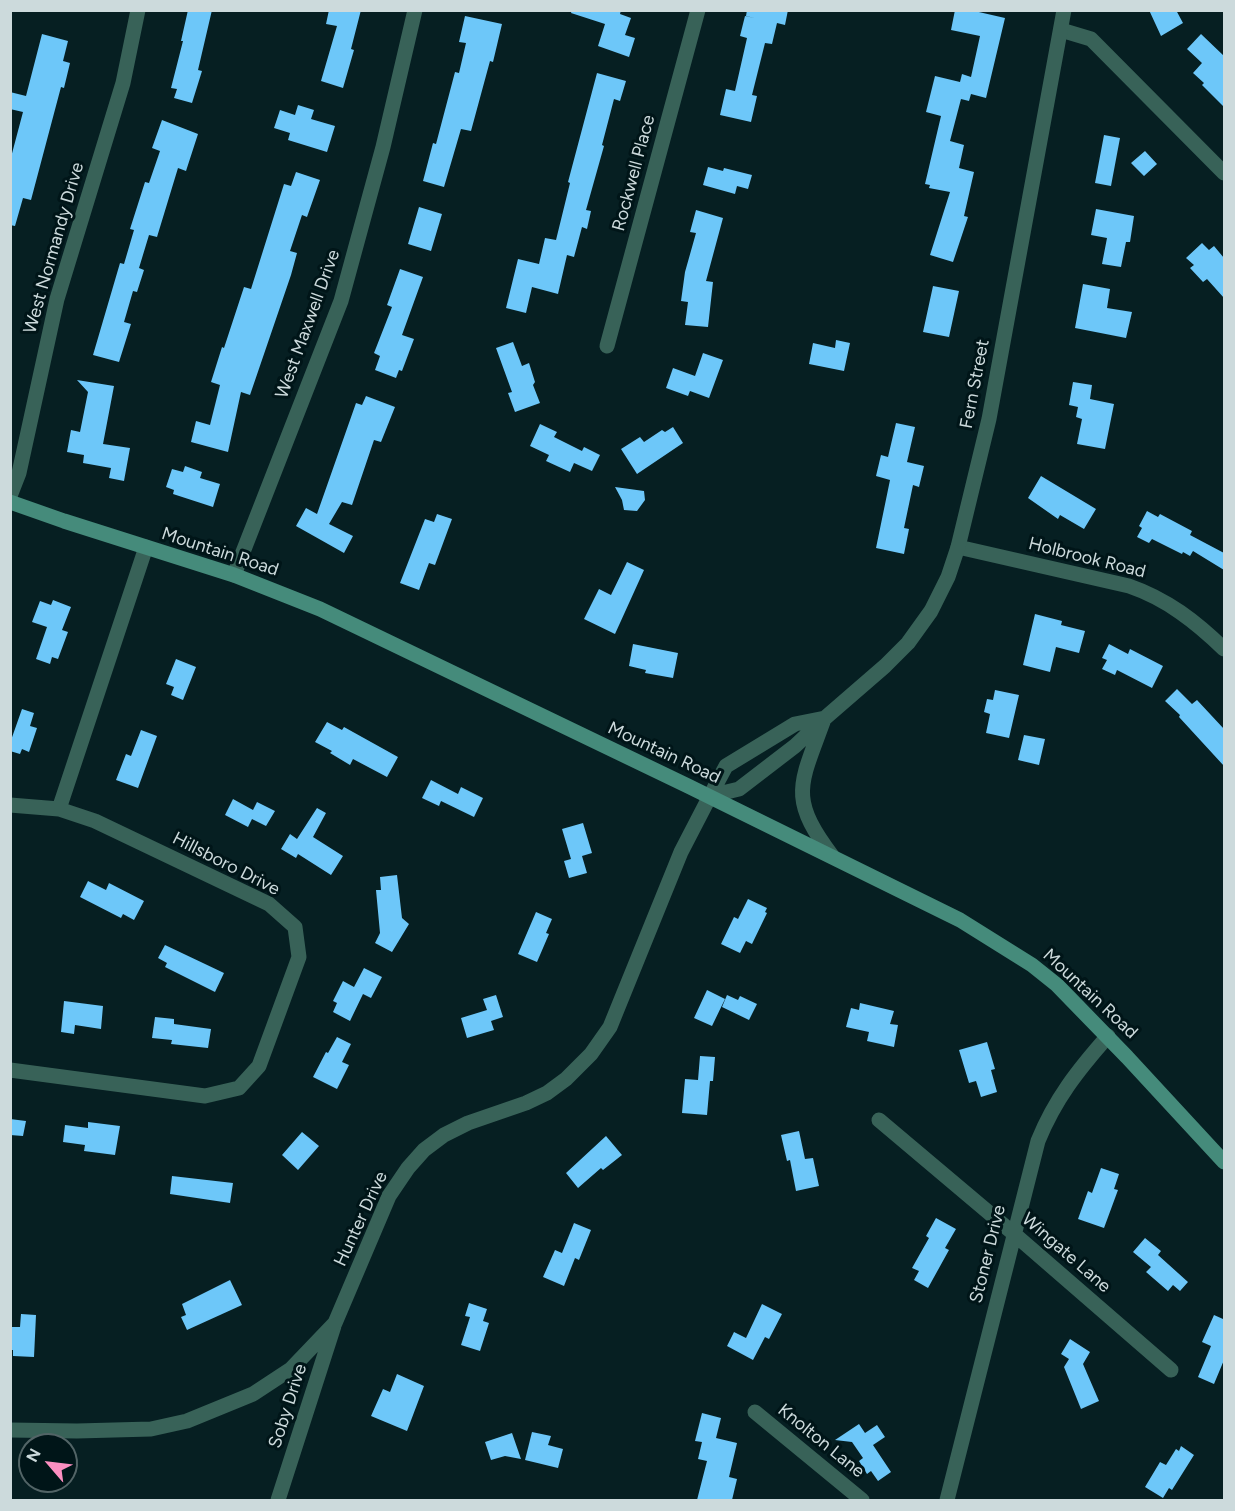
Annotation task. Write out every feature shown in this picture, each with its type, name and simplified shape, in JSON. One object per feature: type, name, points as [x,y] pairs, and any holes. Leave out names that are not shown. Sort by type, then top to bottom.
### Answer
[{"type":"main road","name":"Mountain Road","points":[[10,502],[234,575],[320,609],[710,796],[960,920],[1032,964],[1057,985],[1108,1036],[1224,1162]]},
{"type":"street","name":"West Normandy Drive","points":[[10,496],[19,473],[57,299],[123,83],[138,10]]},
{"type":"street","name":"West Maxwell Drive","points":[[234,575],[341,301],[383,147],[415,10]]},
{"type":"street","name":"Rockwell Place","points":[[607,346],[698,10]]},
{"type":"street","name":"Fern Street","points":[[710,796],[739,789],[795,746],[885,666],[908,643],[931,611],[948,577],[958,547],[988,419],[1064,10]]},
{"type":"street","points":[[1061,30],[1091,39],[1224,173]]},
{"type":"street","name":"Holbrook Road","points":[[958,547],[1129,586],[1148,593],[1175,608],[1208,633],[1224,649]]},
{"type":"street","points":[[59,809],[146,548]]},
{"type":"street","name":"Fern Street","points":[[710,796],[726,766],[795,724],[825,718]]},
{"type":"street","points":[[825,718],[806,763],[801,791],[808,818],[833,857]]},
{"type":"street","name":"Hunter Drive","points":[[10,1430],[151,1429],[187,1422],[253,1394],[291,1370],[335,1323],[389,1196],[408,1168],[424,1150],[444,1135],[468,1123],[526,1103],[547,1093],[566,1079],[591,1054],[610,1027],[681,852],[710,796]]},
{"type":"street","name":"Hillsboro Drive","points":[[10,806],[59,809],[95,821],[269,904],[295,927],[300,957],[259,1066],[239,1088],[205,1096],[10,1070]]},
{"type":"street","name":"Stoner Drive","points":[[947,1500],[1038,1141],[1049,1114],[1065,1087],[1108,1036]]},
{"type":"street","name":"Wingate Lane","points":[[879,1120],[1171,1370]]},
{"type":"street","name":"Soby Drive","points":[[278,1500],[335,1323]]},
{"type":"street","name":"Knolton Lane","points":[[755,1412],[862,1500]]},
{"type":"building","points":[[188,10],[212,10],[198,70],[202,71],[192,103],[174,98],[177,89],[171,88]]},
{"type":"building","points":[[329,10],[361,10],[351,49],[354,50],[343,88],[321,81],[337,26],[326,24]]},
{"type":"building","points":[[572,10],[621,10],[620,14],[631,18],[625,35],[635,38],[629,57],[598,46],[605,24],[571,13]]},
{"type":"building","points":[[747,10],[788,10],[785,25],[777,23],[772,44],[765,43],[752,95],[757,96],[751,122],[720,115],[726,89],[735,91],[747,38],[740,36],[745,16],[755,18],[746,16]]},
{"type":"building","points":[[955,10],[970,10],[1005,18],[986,98],[971,94],[969,101],[961,99],[950,141],[964,145],[959,168],[974,172],[964,216],[968,217],[953,262],[930,255],[950,192],[929,188],[930,185],[925,184],[941,116],[926,112],[935,76],[960,82],[962,74],[971,77],[980,36],[951,30]]},
{"type":"building","points":[[1149,10],[1176,10],[1183,23],[1161,36]]},
{"type":"building","points":[[465,16],[502,24],[493,62],[490,61],[471,131],[461,129],[444,187],[423,181],[433,143],[436,144],[455,72],[459,73],[466,43],[459,42]]},
{"type":"building","points":[[42,34],[68,41],[63,61],[70,63],[64,88],[61,87],[31,200],[23,198],[15,226],[10,225],[10,161],[23,112],[10,109],[10,92],[26,96]]},
{"type":"building","points":[[1201,34],[1224,56],[1224,107],[1193,73],[1202,63],[1187,49]]},
{"type":"building","points":[[597,73],[626,81],[620,101],[614,99],[586,210],[591,211],[587,229],[582,227],[574,257],[567,255],[558,294],[532,287],[526,313],[506,308],[518,259],[539,264],[545,238],[556,240],[570,183],[568,182]]},
{"type":"building","points":[[298,105],[314,110],[311,119],[335,126],[327,152],[288,140],[290,133],[274,128],[280,110],[295,115]]},
{"type":"building","points":[[162,120],[198,134],[186,171],[178,168],[157,237],[149,235],[139,268],[144,270],[137,292],[133,291],[124,322],[131,324],[119,362],[93,355],[120,263],[124,264],[134,230],[130,229],[145,182],[149,183],[160,151],[152,148]]},
{"type":"building","points":[[1104,135],[1120,138],[1111,186],[1095,183]]},
{"type":"building","points":[[1145,151],[1157,164],[1144,176],[1131,163]]},
{"type":"building","points":[[708,167],[723,171],[724,168],[752,175],[748,189],[737,186],[735,194],[703,185]]},
{"type":"building","points":[[296,172],[320,180],[307,217],[302,215],[290,251],[297,253],[291,275],[250,395],[241,392],[228,452],[191,442],[196,421],[210,425],[220,385],[211,382],[222,347],[224,348],[244,287],[251,289],[284,184],[291,186]]},
{"type":"building","points":[[419,207],[442,214],[431,251],[408,244]]},
{"type":"building","points":[[1096,209],[1134,216],[1130,242],[1126,242],[1121,267],[1102,264],[1107,238],[1091,235]]},
{"type":"building","points":[[696,210],[723,218],[706,281],[713,282],[708,327],[685,325],[688,302],[681,301],[685,272],[696,233],[690,232]]},
{"type":"building","points":[[1202,243],[1209,250],[1214,246],[1224,258],[1224,298],[1207,279],[1203,282],[1190,268],[1194,265],[1186,258]]},
{"type":"building","points":[[400,269],[423,277],[402,335],[414,339],[402,371],[399,370],[396,378],[375,370],[380,356],[374,353],[392,307],[387,305]]},
{"type":"building","points":[[1083,284],[1110,289],[1107,308],[1132,312],[1126,338],[1075,328]]},
{"type":"building","points":[[933,286],[959,291],[949,337],[923,332]]},
{"type":"building","points":[[836,340],[850,343],[844,371],[809,364],[813,343],[835,348]]},
{"type":"building","points":[[513,342],[522,366],[529,363],[535,382],[533,385],[540,403],[515,412],[508,393],[512,392],[496,348]]},
{"type":"building","points":[[703,353],[723,360],[709,398],[690,391],[688,396],[666,388],[673,368],[695,376]]},
{"type":"building","points":[[77,380],[114,386],[103,444],[130,448],[124,481],[109,478],[111,468],[83,463],[84,455],[67,452],[71,430],[80,432],[88,392]]},
{"type":"building","points":[[1073,382],[1092,385],[1090,399],[1114,404],[1105,449],[1077,444],[1082,419],[1076,417],[1078,407],[1069,405]]},
{"type":"building","points":[[366,396],[395,407],[381,442],[374,440],[352,505],[342,502],[329,524],[353,536],[344,553],[296,526],[306,508],[317,514],[356,403],[362,405]]},
{"type":"building","points":[[896,423],[915,427],[907,462],[924,466],[919,487],[913,485],[904,528],[909,529],[904,554],[876,548],[890,480],[876,476],[881,455],[888,457]]},
{"type":"building","points":[[540,424],[557,432],[554,437],[582,451],[584,447],[600,455],[592,471],[574,463],[570,472],[546,461],[549,455],[530,446]]},
{"type":"building","points":[[673,427],[683,443],[637,474],[621,449],[640,437],[644,442],[662,430],[665,432]]},
{"type":"building","points":[[185,466],[202,472],[200,478],[220,484],[213,507],[173,494],[174,490],[166,487],[172,469],[183,472]]},
{"type":"building","points":[[1041,476],[1096,509],[1084,529],[1060,515],[1058,519],[1028,498]]},
{"type":"building","points":[[615,487],[644,491],[645,500],[637,511],[624,510]]},
{"type":"building","points":[[1147,511],[1158,517],[1160,514],[1192,531],[1190,535],[1224,553],[1224,570],[1193,551],[1190,556],[1183,552],[1182,554],[1152,539],[1149,543],[1137,537],[1142,528],[1139,526]]},
{"type":"building","points":[[437,514],[452,519],[435,565],[429,563],[419,590],[400,583],[425,519],[434,522]]},
{"type":"building","points":[[627,562],[644,570],[615,634],[584,619],[599,589],[611,595]]},
{"type":"building","points":[[53,600],[71,607],[62,630],[68,632],[58,659],[52,657],[50,664],[36,659],[47,627],[32,622],[40,601],[51,605]]},
{"type":"building","points":[[1035,614],[1062,621],[1061,625],[1085,631],[1079,653],[1056,647],[1050,672],[1023,665]]},
{"type":"building","points":[[633,644],[678,653],[673,678],[645,673],[646,670],[629,666]]},
{"type":"building","points":[[1109,644],[1128,654],[1130,649],[1163,666],[1152,688],[1117,670],[1115,675],[1102,669],[1107,660],[1102,658]]},
{"type":"building","points":[[176,659],[196,667],[183,700],[171,695],[174,687],[166,684]]},
{"type":"building","points":[[1177,689],[1192,704],[1197,700],[1224,729],[1224,766],[1165,701]]},
{"type":"building","points":[[995,690],[1019,695],[1009,738],[986,733],[990,714],[984,712],[987,699],[993,700]]},
{"type":"building","points":[[22,709],[34,713],[30,726],[37,728],[29,752],[22,749],[20,754],[10,751],[10,743]]},
{"type":"building","points":[[327,722],[342,730],[344,727],[398,757],[387,777],[353,759],[350,765],[330,753],[332,751],[315,742]]},
{"type":"building","points":[[141,730],[157,736],[138,788],[116,780],[126,754],[131,756]]},
{"type":"building","points":[[1024,735],[1045,739],[1039,765],[1018,760]]},
{"type":"building","points":[[431,780],[458,794],[461,787],[483,798],[474,817],[441,801],[439,806],[422,798]]},
{"type":"building","points":[[233,799],[253,810],[257,802],[275,811],[266,826],[252,819],[248,827],[225,815]]},
{"type":"building","points":[[317,808],[326,813],[313,837],[343,856],[331,875],[298,854],[296,858],[281,849],[290,834],[297,839]]},
{"type":"building","points":[[583,823],[592,853],[582,856],[587,873],[569,878],[564,861],[571,859],[562,829]]},
{"type":"building","points":[[397,875],[402,918],[409,924],[392,952],[375,943],[380,933],[376,890],[381,890],[380,877]]},
{"type":"building","points":[[88,881],[106,890],[109,883],[144,901],[134,920],[123,914],[121,918],[80,897]]},
{"type":"building","points":[[748,899],[767,908],[765,912],[767,913],[752,944],[746,941],[740,953],[721,944],[734,917],[738,919]]},
{"type":"building","points":[[536,912],[552,919],[546,933],[549,934],[537,962],[518,954]]},
{"type":"building","points":[[165,945],[224,973],[215,992],[165,967],[167,963],[158,958]]},
{"type":"building","points":[[364,968],[382,977],[371,998],[363,994],[350,1021],[333,1012],[337,1003],[333,1001],[343,981],[354,987]]},
{"type":"building","points":[[707,990],[725,999],[712,1026],[694,1018]]},
{"type":"building","points":[[496,995],[503,1017],[491,1021],[494,1030],[467,1038],[461,1018],[487,1010],[483,999]]},
{"type":"building","points":[[727,995],[738,1000],[740,996],[757,1004],[749,1020],[722,1007]]},
{"type":"building","points":[[64,1001],[103,1006],[101,1029],[75,1025],[74,1034],[61,1032]]},
{"type":"building","points":[[860,1003],[894,1011],[890,1024],[898,1025],[894,1047],[867,1041],[869,1032],[846,1027],[851,1008],[859,1010]]},
{"type":"building","points":[[155,1017],[174,1019],[174,1024],[211,1029],[208,1048],[171,1044],[172,1040],[152,1038]]},
{"type":"building","points":[[337,1037],[351,1044],[342,1062],[349,1065],[337,1089],[313,1077]]},
{"type":"building","points":[[987,1042],[995,1069],[991,1070],[997,1092],[981,1097],[976,1081],[969,1083],[959,1050]]},
{"type":"building","points":[[700,1056],[715,1057],[707,1115],[682,1113],[685,1079],[698,1080]]},
{"type":"building","points":[[10,1119],[26,1121],[23,1136],[10,1135]]},
{"type":"building","points":[[88,1122],[120,1126],[115,1155],[84,1151],[85,1145],[63,1142],[65,1125],[88,1128]]},
{"type":"building","points":[[799,1131],[805,1159],[813,1158],[819,1186],[796,1191],[790,1160],[787,1161],[781,1135]]},
{"type":"building","points":[[302,1132],[319,1146],[298,1170],[282,1155]]},
{"type":"building","points":[[606,1136],[622,1155],[603,1170],[601,1168],[578,1188],[566,1173]]},
{"type":"building","points":[[1101,1168],[1119,1174],[1114,1189],[1118,1190],[1104,1228],[1078,1219],[1088,1191],[1092,1193]]},
{"type":"building","points":[[172,1176],[233,1183],[230,1203],[170,1194]]},
{"type":"building","points":[[936,1218],[956,1229],[945,1248],[949,1250],[928,1288],[914,1280],[919,1271],[912,1268],[929,1238],[926,1236]]},
{"type":"building","points":[[574,1223],[591,1230],[579,1260],[575,1258],[564,1286],[543,1277],[555,1250],[562,1253]]},
{"type":"building","points":[[1145,1238],[1161,1251],[1158,1255],[1188,1282],[1180,1291],[1173,1285],[1168,1291],[1146,1272],[1151,1267],[1133,1252]]},
{"type":"building","points":[[230,1280],[242,1305],[187,1330],[181,1317],[186,1315],[182,1304]]},
{"type":"building","points":[[469,1303],[487,1309],[483,1321],[489,1323],[480,1351],[461,1345],[470,1317],[465,1316]]},
{"type":"building","points":[[762,1304],[782,1314],[769,1339],[765,1337],[753,1360],[727,1346],[734,1332],[746,1338]]},
{"type":"building","points":[[21,1314],[36,1315],[34,1357],[13,1356],[13,1350],[10,1350],[10,1327],[20,1327]]},
{"type":"building","points":[[1224,1314],[1224,1360],[1214,1384],[1198,1377],[1211,1346],[1202,1342],[1214,1315],[1223,1319]]},
{"type":"building","points":[[1070,1339],[1090,1352],[1083,1364],[1099,1401],[1081,1409],[1064,1367],[1069,1359],[1061,1354]]},
{"type":"building","points":[[397,1374],[424,1386],[407,1431],[371,1416],[383,1389],[390,1392]]},
{"type":"building","points":[[702,1413],[721,1418],[716,1438],[737,1443],[729,1477],[737,1479],[732,1500],[697,1500],[707,1461],[698,1459],[702,1442],[695,1441]]},
{"type":"building","points":[[859,1424],[865,1433],[877,1425],[885,1437],[873,1445],[891,1472],[878,1481],[871,1471],[867,1474],[859,1461],[863,1458],[852,1442],[835,1440]]},
{"type":"building","points":[[532,1432],[551,1436],[548,1445],[563,1449],[558,1468],[525,1460]]},
{"type":"building","points":[[512,1433],[521,1459],[505,1456],[491,1460],[485,1442]]},
{"type":"building","points":[[1181,1446],[1194,1455],[1172,1490],[1169,1488],[1163,1498],[1145,1487],[1160,1462],[1166,1465],[1176,1449],[1179,1451]]}]
